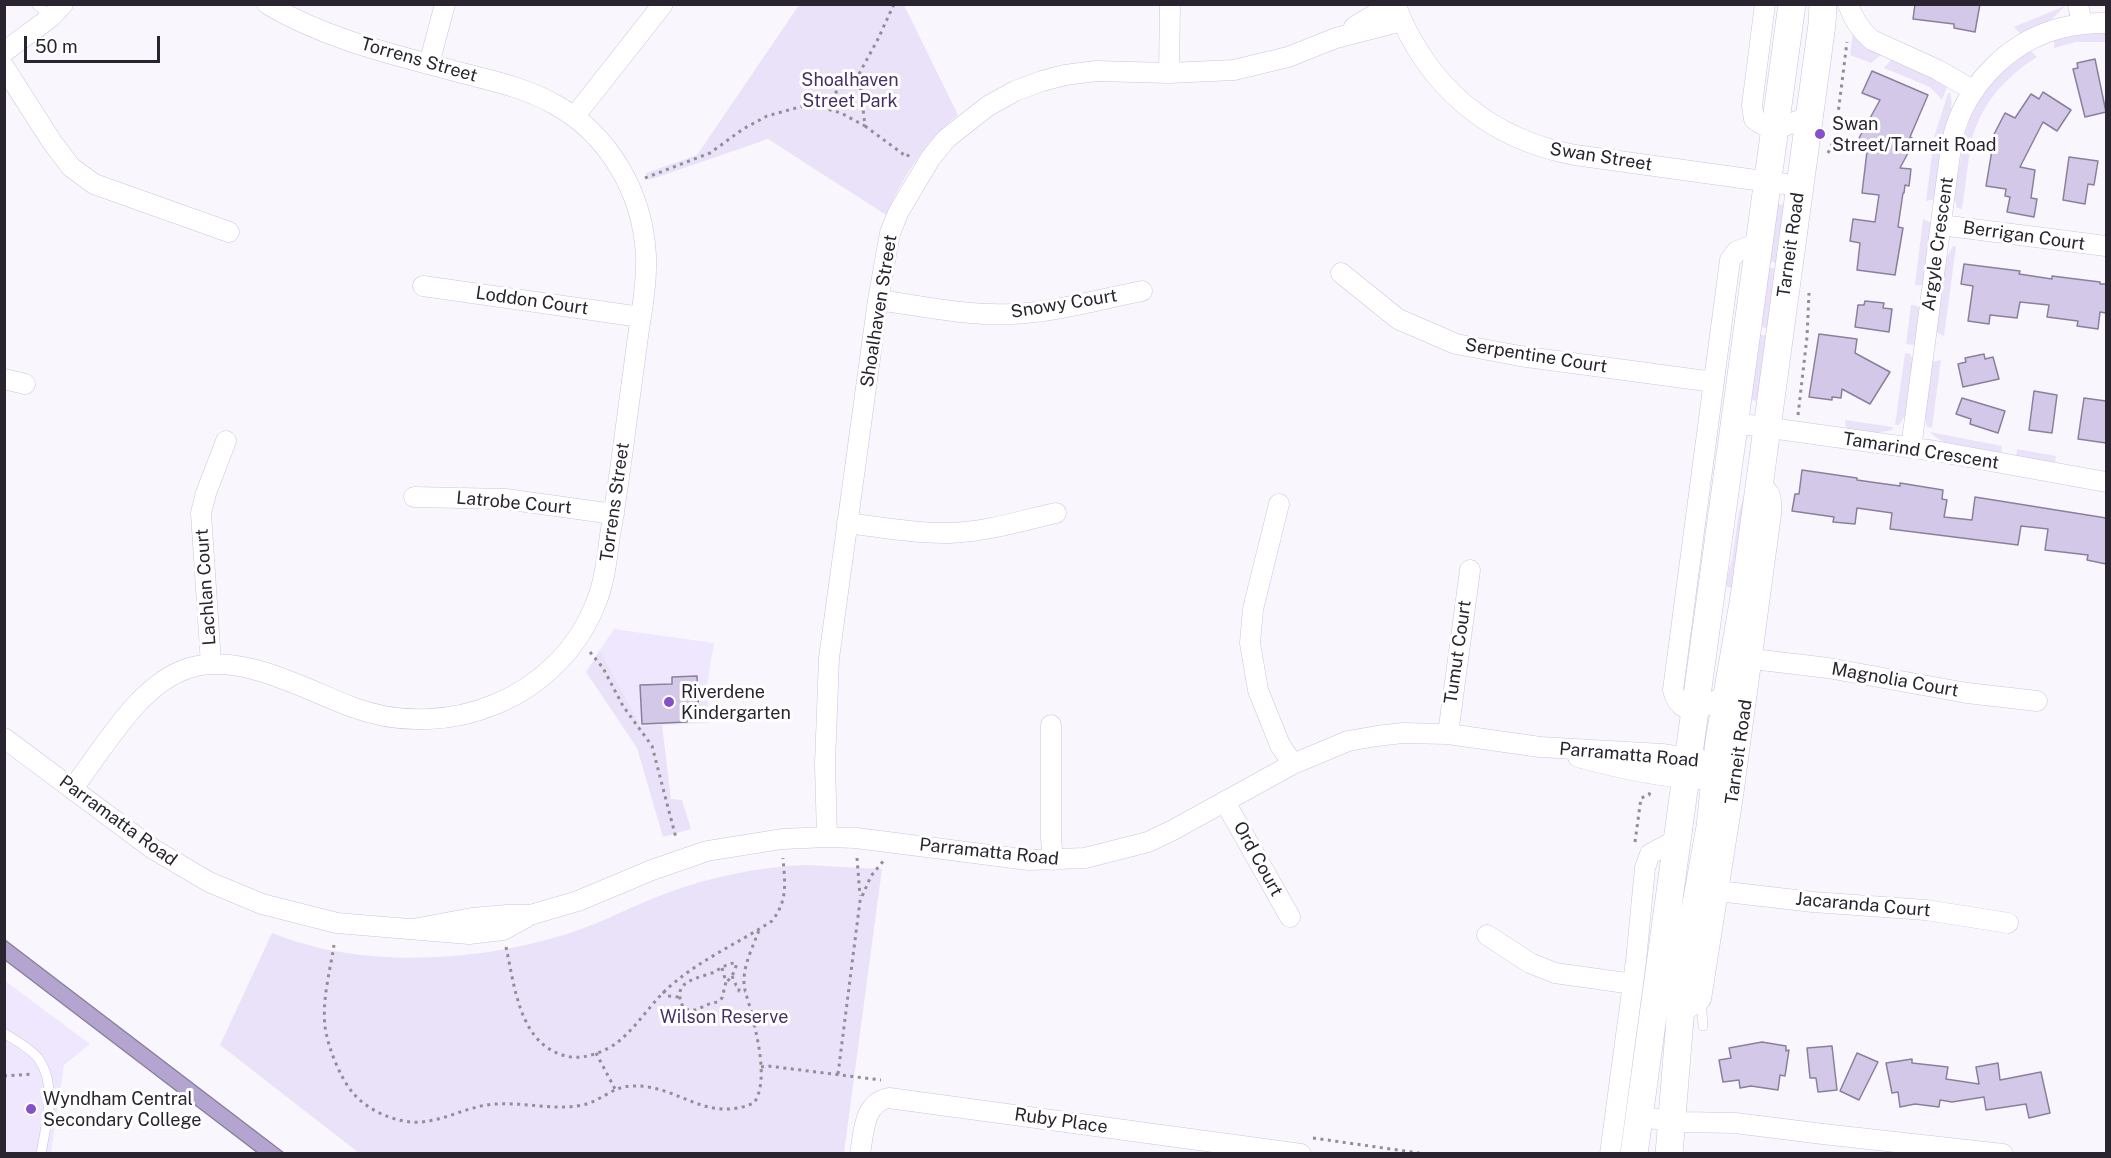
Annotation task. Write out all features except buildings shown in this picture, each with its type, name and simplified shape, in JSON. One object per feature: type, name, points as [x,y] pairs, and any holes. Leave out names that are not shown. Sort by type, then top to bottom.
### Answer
[{"type":"main road","name":"Tarneit Road","points":[[1634,1154],[1792,4]]},
{"type":"main road","name":"Tarneit Road","points":[[1669,1154],[1691,1006],[1684,969],[1710,827],[1726,694],[1744,597],[1823,4]]},
{"type":"main road","points":[[1727,480],[1758,485]]},
{"type":"street","name":"Torrens Street","points":[[72,789],[147,693],[174,674],[189,668],[225,664],[251,669],[356,709],[393,718],[413,720],[453,718],[490,707],[542,677],[558,663],[581,633],[601,589],[614,514],[645,284],[645,247],[642,225],[629,184],[603,145],[574,117],[553,103],[533,94],[310,27],[267,4]]},
{"type":"street","points":[[429,64],[445,4]]},
{"type":"street","points":[[574,117],[663,4]]},
{"type":"street","points":[[1169,73],[1170,4]]},
{"type":"street","points":[[1766,4],[1752,113],[1754,119],[1761,125],[1774,129],[1783,128],[1809,115]]},
{"type":"street","points":[[2078,4],[2082,24]]},
{"type":"street","points":[[4,52],[50,9]]},
{"type":"street","points":[[1850,9],[1863,33],[1872,40],[1938,70],[1974,91]]},
{"type":"street","name":"Shoalhaven Street","points":[[826,837],[825,764],[828,676],[878,300],[889,241],[898,213],[930,159],[946,139],[988,106],[1015,91],[1065,75],[1095,71],[1169,73],[1234,70],[1288,57],[1396,10]]},
{"type":"street","name":"Swan Street","points":[[1396,10],[1424,62],[1447,89],[1478,115],[1516,138],[1575,155],[1799,186]]},
{"type":"street","name":"Argyle Crescent","points":[[1911,448],[1952,143],[1962,111],[1974,91],[1996,64],[2019,46],[2044,33],[2082,24],[2106,22]]},
{"type":"street","points":[[4,67],[52,142],[71,167],[94,184],[229,232]]},
{"type":"street","name":"Berrigan Court","points":[[1941,225],[2106,246]]},
{"type":"street","name":"Tarneit Road","points":[[1726,694],[1708,706],[1695,709],[1679,704],[1673,690],[1730,260],[1737,251],[1759,243]]},
{"type":"street","name":"Serpentine Court","points":[[1341,273],[1398,319],[1456,344],[1520,356],[1714,382]]},
{"type":"street","name":"Loddon Court","points":[[423,286],[641,317]]},
{"type":"street","name":"Snowy Court","points":[[878,300],[962,312],[1011,315],[1142,291]]},
{"type":"street","points":[[4,379],[25,384]]},
{"type":"street","name":"Tamarind Crescent","points":[[1735,423],[1911,448],[2106,482]]},
{"type":"street","name":"Lachlan Court","points":[[212,664],[201,513],[226,441]]},
{"type":"street","name":"Tarneit Road","points":[[1691,1006],[1718,891],[1753,659],[1772,498],[1765,488],[1758,485]]},
{"type":"street","name":"Latrobe Court","points":[[414,497],[505,499],[614,514]]},
{"type":"street","points":[[1279,504],[1253,609],[1250,643],[1258,690],[1280,745],[1293,764]]},
{"type":"street","points":[[847,523],[920,532],[951,533],[972,531],[1056,513]]},
{"type":"street","name":"Tumut Court","points":[[1448,734],[1470,570]]},
{"type":"street","name":"Magnolia Court","points":[[1753,659],[1847,671],[1967,693],[2037,701]]},
{"type":"street","points":[[1051,725],[1053,860]]},
{"type":"street","name":"Parramatta Road","points":[[413,929],[472,918],[530,915],[578,901],[652,870],[707,851],[782,839],[856,838],[1001,857],[1053,860],[1085,858],[1148,842],[1293,764],[1348,741],[1377,736],[1402,733],[1448,734],[1540,747],[1624,770],[1687,768],[1716,772]]},
{"type":"street","name":"Parramatta Road","points":[[4,738],[153,849],[184,869],[235,893],[287,912],[337,923],[470,934],[503,930],[530,915]]},
{"type":"street","name":"Ord Court","points":[[1225,802],[1290,917]]},
{"type":"street","points":[[1610,1154],[1648,859],[1650,854],[1678,839]]},
{"type":"street","name":"Jacaranda Court","points":[[1718,891],[1813,902],[1926,910],[2008,923]]},
{"type":"street","points":[[1487,935],[1530,963],[1555,972],[1633,984]]},
{"type":"street","name":"Ruby Place","points":[[860,1154],[868,1113],[875,1103],[889,1098],[1301,1154]]},
{"type":"street","points":[[1639,1111],[1673,1115],[1702,1112],[1736,1123],[2004,1154]]},
{"type":"lane","points":[[1691,1006],[1703,1026]]},
{"type":"lane","points":[[4,1033],[37,1057],[48,1078],[48,1104],[41,1154]]},
{"type":"path","points":[[629,184],[710,153],[767,116],[813,105],[830,97],[859,74],[894,4]]},
{"type":"path","points":[[1825,160],[1834,138],[1850,9]]},
{"type":"path","points":[[813,105],[841,113],[865,126],[859,74]]},
{"type":"path","points":[[1796,432],[1807,337],[1809,289]]},
{"type":"path","points":[[590,652],[603,668],[623,706],[652,746],[676,837]]},
{"type":"path","points":[[838,1074],[860,901],[856,838]]},
{"type":"path","points":[[503,930],[518,998],[531,1033],[546,1047],[561,1055],[578,1058],[596,1053],[617,1043],[632,1029],[663,991],[692,969],[772,921],[784,901],[782,839]]},
{"type":"path","points":[[860,901],[871,876],[901,843]]},
{"type":"path","points":[[334,945],[325,1011],[326,1033],[336,1062],[353,1093],[368,1106],[403,1121],[421,1122],[435,1120],[474,1107],[495,1104],[582,1105],[593,1102],[615,1089],[632,1086],[648,1087],[712,1109],[732,1109],[754,1103],[760,1095],[762,1083],[754,1025],[745,991],[745,973],[759,930]]},
{"type":"path","points":[[722,968],[726,982],[722,998],[718,1002],[696,1010],[684,1009],[679,997],[681,989],[693,977],[709,974],[726,964],[736,963],[732,976],[726,982]]},
{"type":"path","points":[[732,976],[739,991],[745,991]]},
{"type":"path","points":[[663,991],[667,996],[679,997]]},
{"type":"path","points":[[596,1053],[615,1089]]},
{"type":"path","points":[[4,1076],[32,1075],[30,1068]]},
{"type":"shaded area","points":[[614,629],[714,643],[707,685],[709,723],[641,726],[600,650]]},
{"type":"shaded area","points":[[4,940],[284,1153],[258,1153],[5,960]]},
{"type":"shaded area","name":"Wyndham Central Secondary College","points":[[4,980],[90,1044],[64,1065],[51,1153],[5,1153]]},
{"type":"green space","name":"Shoalhaven Street Park","points":[[799,5],[904,5],[958,115],[935,136],[916,160],[886,215],[768,139],[649,180],[646,173],[697,155]]},
{"type":"green space","points":[[2065,6],[2052,19],[2020,33],[2014,27]]},
{"type":"green space","points":[[1853,31],[1881,55],[1871,63],[1850,55]]},
{"type":"green space","points":[[2089,33],[2106,33],[2106,42],[2076,42],[2054,48],[2054,40]]},
{"type":"green space","points":[[2031,51],[2037,57],[2014,74],[1996,93],[1981,115],[1971,142],[1964,138],[1974,111],[1988,87],[2008,67]]},
{"type":"green space","points":[[1892,59],[1939,80],[1947,87],[1942,100],[1930,87],[1884,68]]},
{"type":"green space","points":[[1948,93],[1950,93],[1952,104],[1943,137],[1934,137]]},
{"type":"green space","points":[[1933,146],[1941,150],[1935,199],[1926,201]]},
{"type":"green space","points":[[1962,150],[1970,150],[1962,209],[1957,208],[1954,197]]},
{"type":"green space","points":[[1773,204],[1783,205],[1784,210],[1778,263],[1765,261]]},
{"type":"green space","points":[[1923,219],[1931,223],[1923,285],[1915,285]]},
{"type":"green space","points":[[1953,246],[1956,246],[1944,336],[1936,332],[1946,259]]},
{"type":"green space","points":[[1764,267],[1778,269],[1770,329],[1756,326]]},
{"type":"green space","points":[[1911,305],[1918,306],[1920,309],[1915,345],[1906,344]]},
{"type":"green space","points":[[1755,334],[1769,336],[1760,401],[1750,400]]},
{"type":"green space","points":[[1905,353],[1910,354],[1913,360],[1906,414],[1899,425],[1895,425]]},
{"type":"green space","points":[[1941,360],[1932,428],[1927,427],[1925,419],[1931,362]]},
{"type":"green space","points":[[1845,420],[1893,427],[1892,430],[1877,433],[1846,429]]},
{"type":"green space","points":[[1930,432],[2002,446],[2001,453],[1953,445]]},
{"type":"green space","points":[[2017,449],[2056,456],[2055,463],[2016,456]]},
{"type":"green space","points":[[1745,493],[1732,588],[1725,586],[1732,559],[1739,512]]},
{"type":"green space","points":[[600,650],[641,726],[662,725],[671,799],[682,800],[691,829],[663,837],[637,748],[586,672]]},
{"type":"green space","name":"Wilson Reserve","points":[[806,865],[882,869],[844,1153],[359,1153],[220,1045],[272,933],[308,945],[347,953],[428,958],[468,955],[547,940],[584,928],[664,894],[716,878],[769,868]]},
{"type":"place","name":"Swan Street/Tarneit Road","points":[[1820,134]]},
{"type":"place","name":"Riverdene Kindergarten","points":[[669,702]]},
{"type":"place","name":"Wyndham Central Secondary College","points":[[31,1109]]}]
